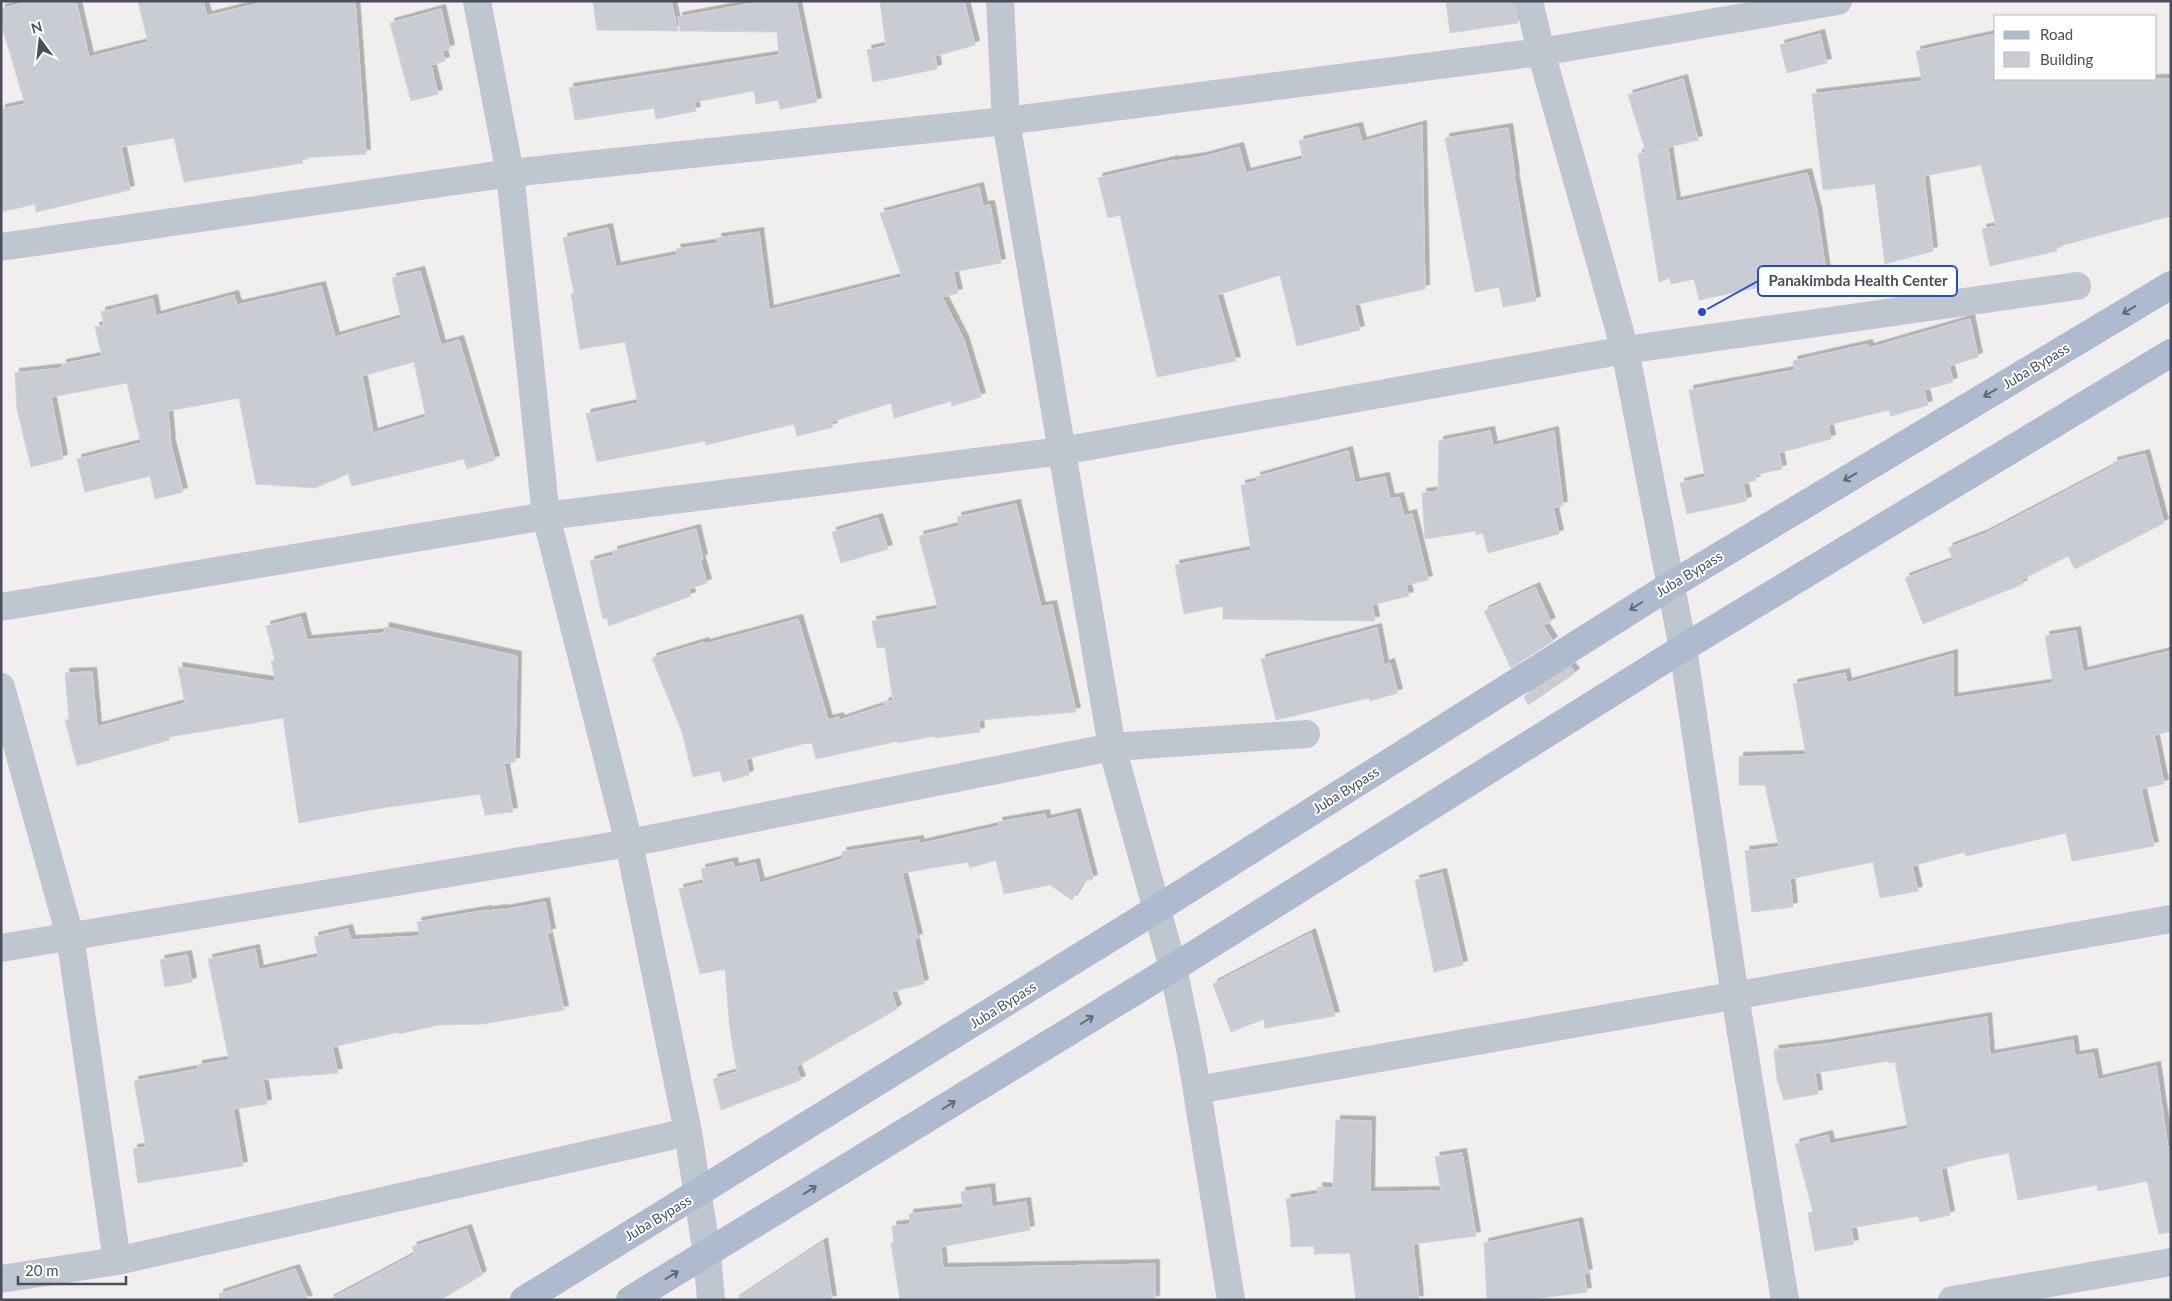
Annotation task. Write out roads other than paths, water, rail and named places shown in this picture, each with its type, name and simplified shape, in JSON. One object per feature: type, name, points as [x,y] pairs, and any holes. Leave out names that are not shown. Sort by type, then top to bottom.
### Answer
[{"type":"main road","name":"Juba Bypass","points":[[524,1300],[1157,909],[1671,585],[2171,285]]},
{"type":"main road","points":[[630,1300],[1173,968],[1683,648],[2171,353]]},
{"type":"street","points":[[477,1],[510,173],[546,516],[630,843],[688,1132],[707,1254],[711,1300]]},
{"type":"street","points":[[1000,1],[1006,121],[1112,747],[1173,968],[1196,1090],[1231,1300]]},
{"type":"street","points":[[1529,1],[1541,52],[1626,350],[1683,648],[1735,996],[1785,1300]]},
{"type":"street","points":[[1,246],[510,173],[1006,121],[1541,52],[1838,1]]},
{"type":"street","points":[[1,607],[546,516],[1062,451],[1626,350],[2077,286]]},
{"type":"street","points":[[1,687],[70,936],[117,1261]]},
{"type":"street","points":[[1,948],[630,843],[1112,747],[1306,734]]},
{"type":"street","points":[[1196,1090],[2171,919]]},
{"type":"street","points":[[1,1279],[117,1261],[688,1132]]},
{"type":"street","points":[[1952,1300],[2171,1262]]},
{"type":"place","name":"Panakimbda Health Center","points":[[1702,312]]}]
